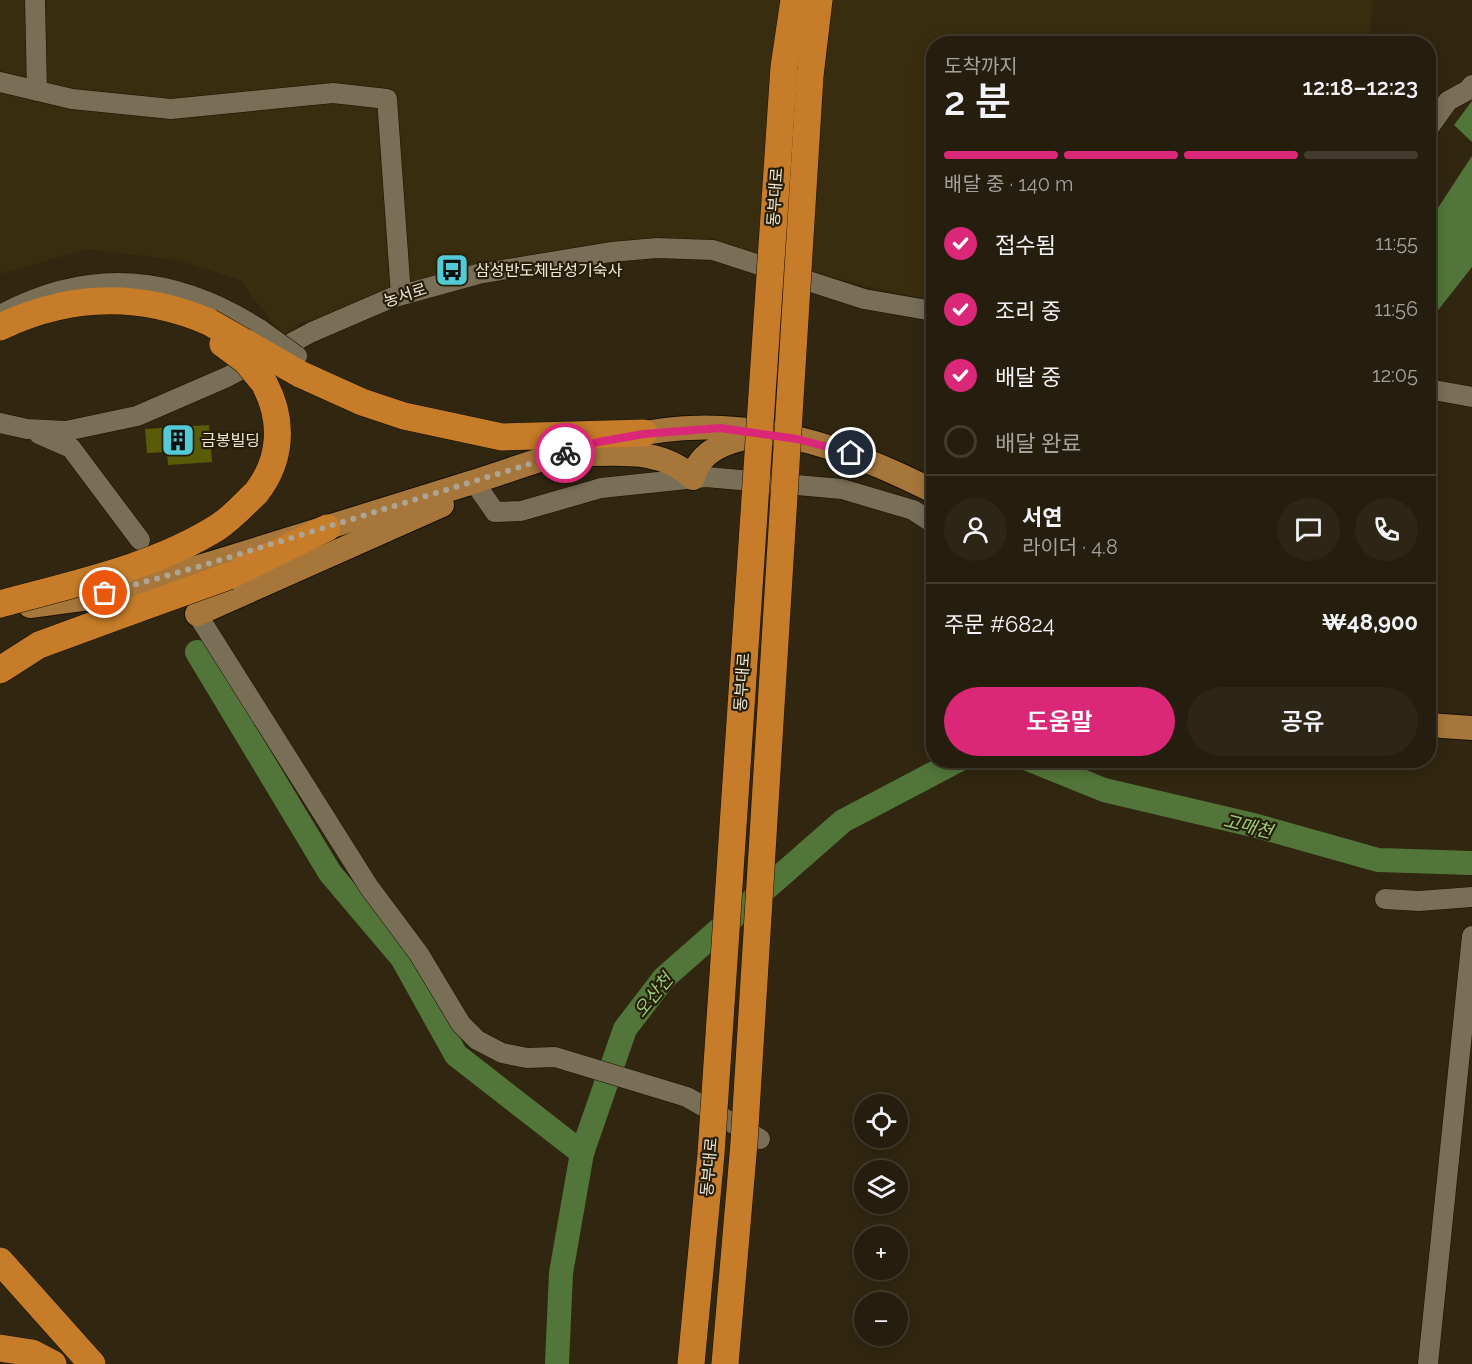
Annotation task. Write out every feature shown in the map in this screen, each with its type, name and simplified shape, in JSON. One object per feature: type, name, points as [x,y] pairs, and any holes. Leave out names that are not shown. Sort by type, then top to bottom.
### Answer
[{"type":"highway","name":"동부대로","points":[[692,1364],[711,1154],[784,67],[794,0]]},
{"type":"highway","name":"동부대로","points":[[725,1364],[744,1143],[810,76],[819,0]]},
{"type":"highway","points":[[0,327],[52,307],[98,300],[142,302],[166,306],[205,327],[299,365],[328,388],[404,416],[502,437],[644,434]]},
{"type":"highway","points":[[0,344],[33,328],[96,314],[154,317],[205,327],[233,350],[264,384],[276,407],[278,442],[268,477],[256,493],[219,526],[172,550],[119,571],[0,606]]},
{"type":"highway","points":[[0,670],[39,645],[134,598],[224,568],[327,528]]},
{"type":"highway","points":[[0,1261],[92,1364]]},
{"type":"highway","points":[[0,1348],[42,1359]]},
{"type":"main road","points":[[327,528],[598,442],[644,434],[720,428],[836,447],[883,465],[926,486]]},
{"type":"main road","points":[[197,614],[550,457],[624,453],[652,456],[669,460],[693,478],[702,458],[715,448],[737,439],[765,434]]},
{"type":"main road","points":[[0,606],[39,606],[134,598]]},
{"type":"main road","points":[[1436,726],[1472,728]]},
{"type":"street","points":[[35,0],[37,91]]},
{"type":"street","points":[[0,82],[72,99],[171,109],[333,93],[387,99],[401,295]]},
{"type":"street","points":[[1436,118],[1448,101],[1468,90],[1472,85]]},
{"type":"street","name":"농서로","points":[[0,423],[27,429],[66,431],[137,416],[227,377],[312,332],[401,295],[478,274],[611,252],[680,248],[713,250],[864,299],[926,310]]},
{"type":"street","points":[[0,315],[22,303],[87,285],[143,283],[192,294],[232,311],[261,330],[299,365]]},
{"type":"street","points":[[1436,390],[1472,397]]},
{"type":"street","points":[[71,448],[91,427]]},
{"type":"street","points":[[27,429],[71,448],[140,540]]},
{"type":"street","points":[[479,489],[495,512],[521,511],[601,488],[706,477],[842,489],[914,510],[926,518]]},
{"type":"street","points":[[197,614],[369,887],[419,954],[461,1024],[477,1040],[502,1053],[527,1058],[555,1057],[687,1097],[760,1138]]},
{"type":"street","points":[[1385,898],[1419,901],[1472,897]]},
{"type":"street","points":[[1428,1364],[1472,936]]},
{"type":"shaded area","points":[[0,0],[1373,0],[1370,36],[926,36],[926,299],[722,252],[621,255],[299,323],[284,338],[240,280],[177,260],[87,249],[0,274]]},
{"type":"shaded area","points":[[1472,101],[1472,142],[1454,125]]},
{"type":"shaded area","points":[[1472,156],[1472,267],[1436,313],[1436,211]]},
{"type":"building","name":"금봉빌딩","points":[[209,425],[212,462],[168,465],[167,452],[147,453],[145,429]]},
{"type":"waterway","points":[[197,652],[330,873],[402,958],[456,1055],[582,1153]]},
{"type":"waterway","name":"오산천","points":[[557,1364],[561,1273],[582,1153],[625,1029],[664,978],[843,821],[944,768]]},
{"type":"waterway","name":"고매천","points":[[1050,768],[1104,790],[1257,826],[1378,860],[1472,863]]},
{"type":"way so far","points":[[105,593],[147,583],[565,453]]},
{"type":"place","name":"삼성반도체남성기숙사","points":[[452,270]]},
{"type":"place","name":"금봉빌딩","points":[[178,440]]},
{"type":"route","points":[[565,453],[598,442],[644,434],[684,429],[720,428],[797,439],[836,447],[851,453]]}]
